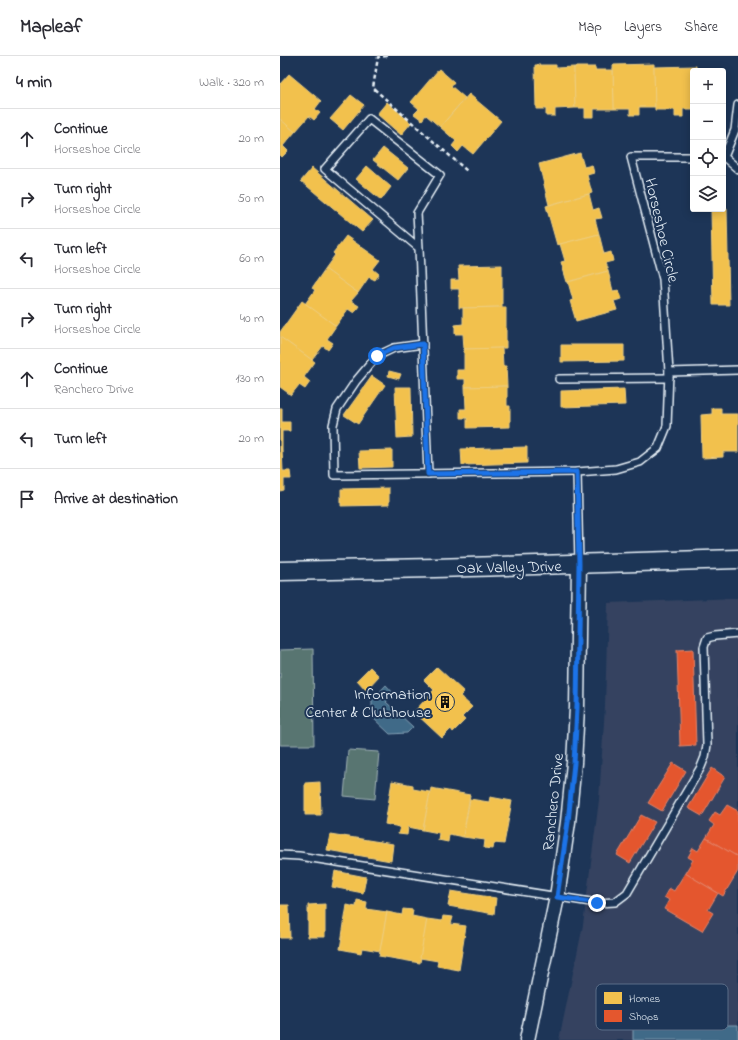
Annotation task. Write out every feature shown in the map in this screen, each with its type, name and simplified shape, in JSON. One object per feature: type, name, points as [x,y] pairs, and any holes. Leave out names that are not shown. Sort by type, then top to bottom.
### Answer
[{"type":"street","name":"Oak Valley Drive","points":[[280,571],[738,559]]},
{"type":"street","name":"Ranchero Drive","points":[[527,1040],[557,897],[568,822],[574,763],[577,708],[579,564]]},
{"type":"lane","points":[[726,153],[735,130],[738,105]]},
{"type":"lane","points":[[419,248],[325,169],[368,119],[440,176],[417,213],[419,248],[428,474]]},
{"type":"lane","name":"Horseshoe Circle","points":[[423,344],[394,348],[377,356],[356,381],[337,409],[332,425],[334,475],[577,472],[616,469],[640,462],[658,448],[667,426],[669,375],[663,279],[631,158],[690,158]]},
{"type":"lane","points":[[726,160],[738,169]]},
{"type":"lane","points":[[559,379],[669,375],[738,370]]},
{"type":"lane","points":[[577,472],[579,564]]},
{"type":"lane","points":[[280,855],[299,856],[597,903],[615,902],[627,893],[701,767],[705,756],[704,647],[707,638],[738,634]]},
{"type":"path","points":[[387,56],[378,57],[373,88],[467,171]]},
{"type":"shaded area","points":[[738,598],[738,1040],[559,1040],[583,925],[599,800],[605,706],[608,603]]},
{"type":"shaded area","points":[[386,685],[394,694],[386,702],[413,727],[407,733],[390,734],[372,717],[372,700]]},
{"type":"shaded area","points":[[728,1025],[738,1025],[738,1040],[633,1040],[633,1030],[728,1030]]},
{"type":"green space","points":[[313,649],[314,745],[280,745],[280,650]]},
{"type":"green space","points":[[348,750],[379,752],[375,799],[344,796]]},
{"type":"building: Homes","points":[[654,64],[655,107],[639,107],[639,115],[630,115],[630,109],[614,109],[613,65]]},
{"type":"building: Homes","points":[[535,65],[556,65],[556,68],[574,67],[575,108],[555,109],[555,116],[546,116],[546,109],[536,109]]},
{"type":"building: Homes","points":[[696,66],[696,68],[690,68],[690,109],[683,109],[683,117],[675,117],[675,110],[655,110],[654,67]]},
{"type":"building: Homes","points":[[574,67],[595,67],[595,70],[613,70],[614,109],[594,109],[594,117],[585,117],[585,108],[575,108]]},
{"type":"building: Homes","points":[[439,69],[454,82],[451,86],[465,98],[440,127],[426,115],[422,120],[414,114],[419,109],[411,102]]},
{"type":"building: Homes","points":[[289,74],[321,101],[315,109],[320,113],[314,120],[309,116],[295,132],[280,119],[280,84]]},
{"type":"building: Homes","points":[[469,94],[501,121],[473,154],[463,146],[458,152],[452,146],[456,141],[440,127]]},
{"type":"building: Homes","points":[[351,95],[364,105],[343,130],[330,119]]},
{"type":"building: Homes","points":[[387,102],[411,123],[401,135],[377,114]]},
{"type":"building: Homes","points":[[280,119],[295,132],[283,146],[288,151],[282,157],[280,155]]},
{"type":"building: Homes","points":[[383,148],[408,168],[398,180],[373,160]]},
{"type":"building: Homes","points":[[580,153],[584,167],[592,165],[594,173],[587,175],[592,193],[549,205],[539,164]]},
{"type":"building: Homes","points":[[367,166],[391,187],[381,200],[356,179]]},
{"type":"building: Homes","points":[[312,168],[373,220],[362,232],[301,181]]},
{"type":"building: Homes","points":[[589,194],[593,210],[599,208],[602,218],[595,219],[599,234],[557,245],[546,206]]},
{"type":"building: Homes","points":[[726,209],[729,305],[713,305],[711,212],[726,212]]},
{"type":"building: Homes","points":[[599,234],[604,254],[611,252],[613,261],[605,263],[608,271],[567,282],[561,262],[565,261],[560,244]]},
{"type":"building: Homes","points":[[346,236],[380,260],[373,269],[379,274],[375,280],[369,277],[358,293],[325,269],[335,255],[333,253]]},
{"type":"building: Homes","points":[[502,265],[502,307],[459,308],[459,289],[451,289],[451,280],[459,280],[458,266]]},
{"type":"building: Homes","points":[[325,269],[358,293],[351,301],[359,306],[354,313],[348,309],[336,326],[305,304],[315,290],[312,288]]},
{"type":"building: Homes","points":[[608,271],[613,291],[619,290],[622,299],[614,301],[617,310],[576,321],[570,301],[573,300],[568,282]]},
{"type":"building: Homes","points":[[302,301],[336,326],[327,339],[333,343],[328,350],[323,346],[312,360],[280,337],[280,332]]},
{"type":"building: Homes","points":[[506,307],[506,348],[464,349],[463,334],[455,334],[455,325],[463,324],[463,308]]},
{"type":"building: Homes","points":[[280,337],[315,362],[304,377],[310,382],[305,389],[299,385],[291,395],[280,387]]},
{"type":"building: Homes","points":[[561,345],[624,345],[624,361],[561,362]]},
{"type":"building: Homes","points":[[502,348],[503,366],[506,366],[507,386],[465,387],[465,379],[457,379],[457,370],[464,370],[464,349]]},
{"type":"building: Homes","points":[[389,371],[401,374],[399,379],[388,376]]},
{"type":"building: Homes","points":[[372,376],[385,385],[358,424],[344,415]]},
{"type":"building: Homes","points":[[507,386],[507,406],[510,406],[510,427],[467,428],[467,418],[460,418],[460,409],[466,409],[465,387]]},
{"type":"building: Homes","points":[[395,387],[411,387],[412,437],[397,438]]},
{"type":"building: Homes","points":[[624,389],[625,405],[561,407],[561,391]]},
{"type":"building: Homes","points":[[280,408],[282,408],[282,422],[290,422],[290,431],[282,431],[282,449],[280,449]]},
{"type":"building: Homes","points":[[712,408],[721,408],[721,414],[738,414],[738,452],[723,452],[723,457],[702,458],[701,415],[712,414]]},
{"type":"building: Homes","points":[[527,447],[527,463],[462,465],[461,449]]},
{"type":"building: Homes","points":[[280,449],[282,449],[283,471],[290,471],[291,479],[284,479],[284,490],[280,491]]},
{"type":"building: Homes","points":[[392,450],[392,467],[360,468],[359,451]]},
{"type":"building: Homes","points":[[389,488],[389,505],[341,506],[341,489]]},
{"type":"building: Homes","points":[[370,667],[379,676],[366,690],[357,680]]},
{"type":"building: Homes","name":"Information Center & Clubhouse","points":[[437,667],[464,692],[460,696],[472,707],[462,717],[465,720],[453,732],[451,729],[442,738],[414,712],[434,690],[424,680]]},
{"type":"building: Homes","points":[[392,781],[413,785],[413,789],[430,792],[423,830],[408,827],[407,835],[398,834],[400,827],[385,824]]},
{"type":"building: Homes","points":[[320,782],[321,815],[305,815],[305,783]]},
{"type":"building: Homes","points":[[431,788],[470,795],[463,837],[449,834],[448,842],[438,840],[439,833],[423,830]]},
{"type":"building: Homes","points":[[490,797],[512,801],[504,844],[494,843],[493,849],[484,848],[485,840],[463,837],[470,799],[489,802]]},
{"type":"building: Homes","points":[[330,834],[393,844],[391,861],[327,850]]},
{"type":"building: Homes","points":[[335,871],[366,877],[363,893],[332,887]]},
{"type":"building: Homes","points":[[451,891],[496,898],[494,914],[448,906]]},
{"type":"building: Homes","points":[[357,900],[367,902],[366,909],[387,912],[380,951],[362,948],[361,953],[340,949],[347,905],[356,907]]},
{"type":"building: Homes","points":[[325,904],[325,937],[308,937],[308,905]]},
{"type":"building: Homes","points":[[280,905],[289,905],[290,938],[280,938]]},
{"type":"building: Homes","points":[[403,909],[413,910],[412,916],[427,919],[420,963],[379,956],[387,912],[402,915]]},
{"type":"building: Homes","points":[[443,916],[453,917],[451,924],[466,926],[459,970],[437,966],[438,961],[420,958],[427,919],[442,921]]},
{"type":"building: Shops","points":[[693,649],[696,745],[680,746],[677,650]]},
{"type":"building: Shops","points":[[673,763],[686,771],[662,811],[648,803]]},
{"type":"building: Shops","points":[[712,768],[725,777],[702,816],[688,808]]},
{"type":"building: Shops","points":[[727,805],[738,811],[738,857],[706,838],[714,825],[709,821],[715,812],[720,815]]},
{"type":"building: Shops","points":[[641,815],[655,822],[630,863],[617,855]]},
{"type":"building: Shops","points":[[706,838],[738,857],[738,871],[723,896],[685,873],[693,860],[688,857],[693,848],[698,851]]},
{"type":"building: Shops","points":[[685,873],[718,893],[708,910],[713,913],[702,931],[664,909],[669,900],[664,897],[669,888],[674,891]]},
{"type":"place","name":"Information Center & Clubhouse","points":[[445,702]]},
{"type":"route","points":[[377,356],[394,348],[423,344],[428,474],[577,472],[579,564],[577,708],[574,763],[568,822],[557,897],[597,903]]}]
